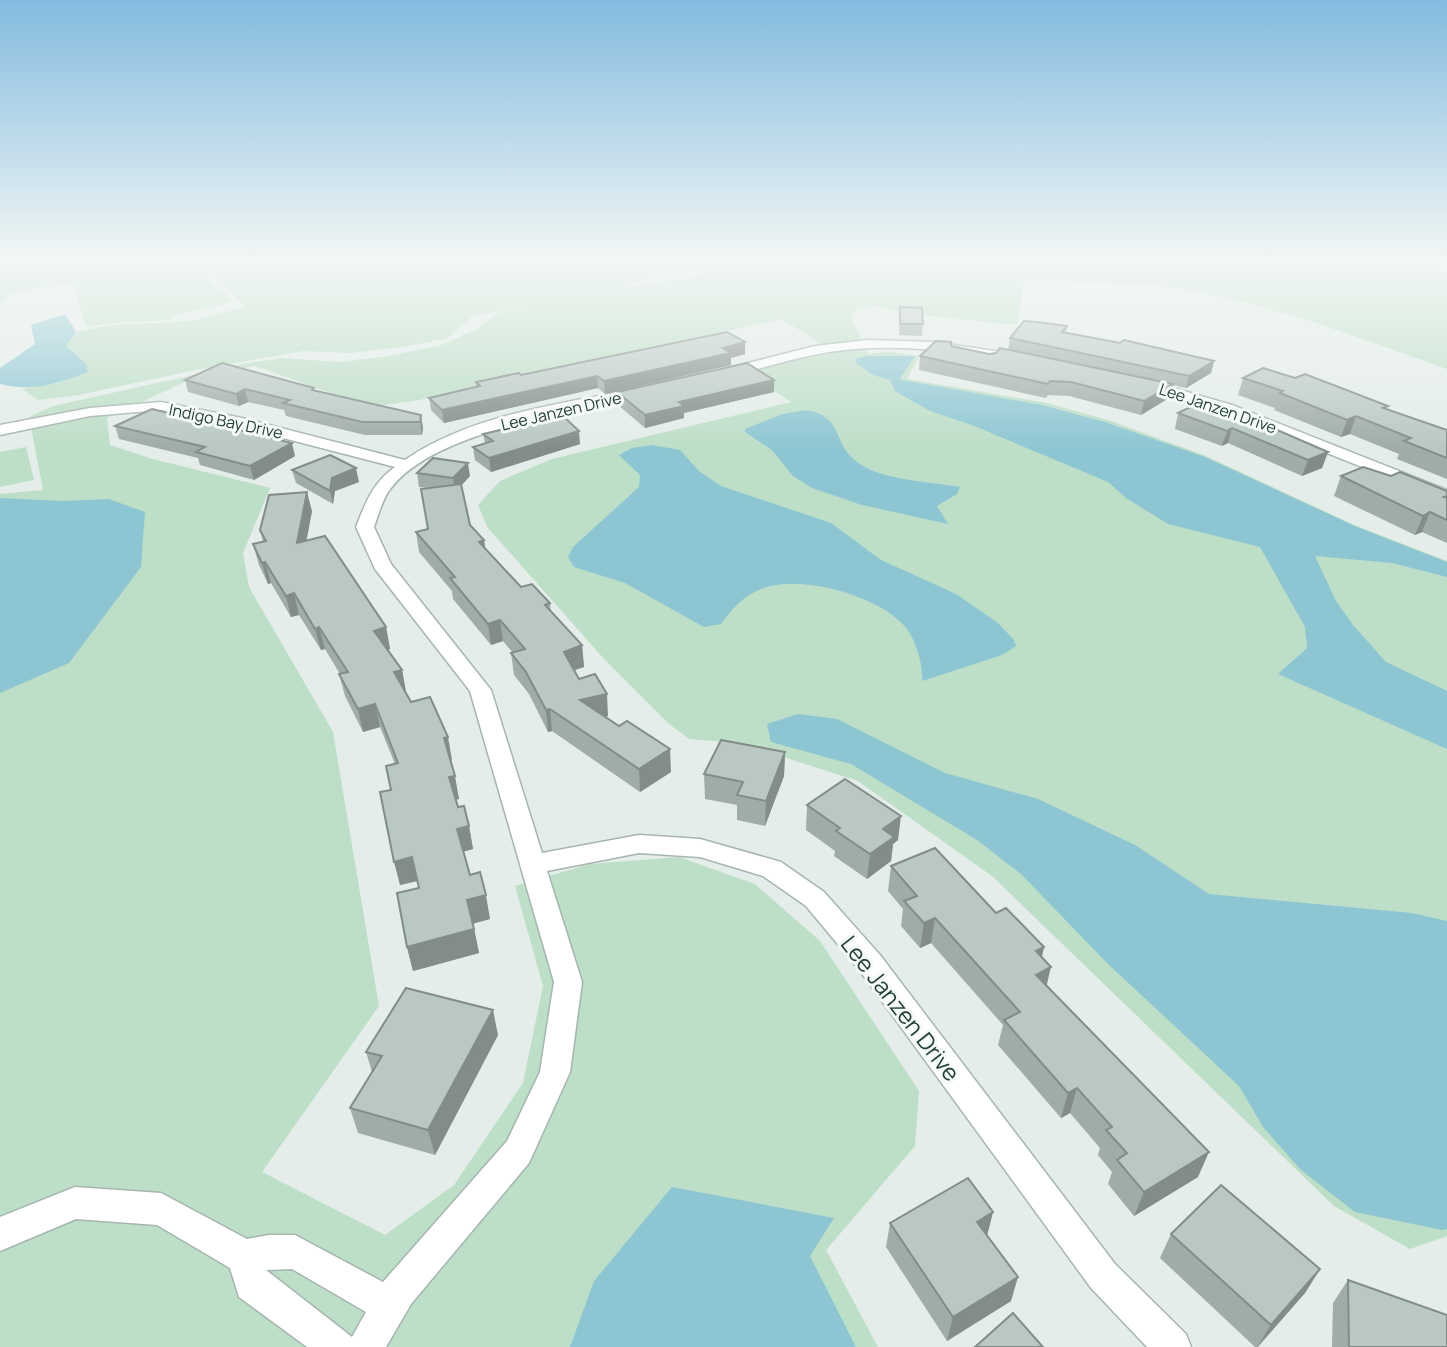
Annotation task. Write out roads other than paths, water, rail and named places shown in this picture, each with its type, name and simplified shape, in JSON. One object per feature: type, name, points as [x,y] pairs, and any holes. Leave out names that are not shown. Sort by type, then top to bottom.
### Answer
[{"type":"street","points":[[711,376],[846,345],[908,345],[979,351],[1042,363]]},
{"type":"street","name":"Lee Janzen Drive","points":[[1127,380],[1227,408],[1447,496]]},
{"type":"street","name":"Lee Janzen Drive","points":[[366,1347],[398,1291],[517,1152],[555,1072],[569,982],[480,690],[382,565],[365,527],[377,494],[392,477],[447,443],[500,425],[659,388]]},
{"type":"street","name":"Indigo Bay Drive","points":[[0,430],[90,412],[161,406],[242,423],[408,466]]},
{"type":"street","name":"Lee Janzen Drive","points":[[534,864],[639,844],[700,848],[772,869],[815,899],[870,962],[1103,1276],[1173,1347]]},
{"type":"street","points":[[0,1234],[75,1203],[161,1209],[245,1257],[269,1252],[295,1252],[390,1306]]},
{"type":"street","points":[[245,1257],[252,1284],[337,1347]]},
{"type":"water","points":[[71,324],[76,332],[66,346],[86,364],[88,372],[34,387],[0,384],[0,368],[35,344],[31,325]]},
{"type":"water","points":[[915,356],[900,378],[902,380],[1042,405],[1105,422],[1205,457],[1357,527],[1447,562],[1447,577],[1392,563],[1315,556],[1336,601],[1386,662],[1447,691],[1447,749],[1278,674],[1307,648],[1305,627],[1260,547],[1168,524],[1126,498],[1108,482],[972,425],[930,411],[895,391],[890,380],[873,375],[855,362],[857,358]]},
{"type":"water","points":[[806,410],[827,419],[851,456],[870,469],[908,480],[960,487],[957,494],[937,506],[948,524],[862,505],[812,488],[793,476],[772,450],[745,432],[745,429],[783,414]]},
{"type":"water","points":[[652,445],[680,450],[699,471],[721,486],[831,523],[881,560],[956,594],[998,623],[1014,640],[1016,646],[1002,655],[922,681],[919,654],[907,629],[879,607],[839,591],[796,584],[761,589],[738,604],[721,624],[704,627],[625,583],[574,567],[568,557],[573,547],[639,487],[640,475],[619,455],[632,448]]},
{"type":"water","points":[[0,498],[62,501],[109,499],[145,512],[141,567],[69,663],[0,693]]},
{"type":"water","points":[[798,714],[837,719],[945,773],[1038,799],[1135,845],[1209,894],[1412,913],[1447,921],[1447,1229],[1355,1212],[1301,1170],[1263,1127],[1239,1086],[1108,964],[1021,874],[977,840],[851,764],[771,742],[767,724]]},
{"type":"water","points":[[672,1187],[834,1218],[810,1256],[856,1347],[570,1347],[594,1281]]}]
